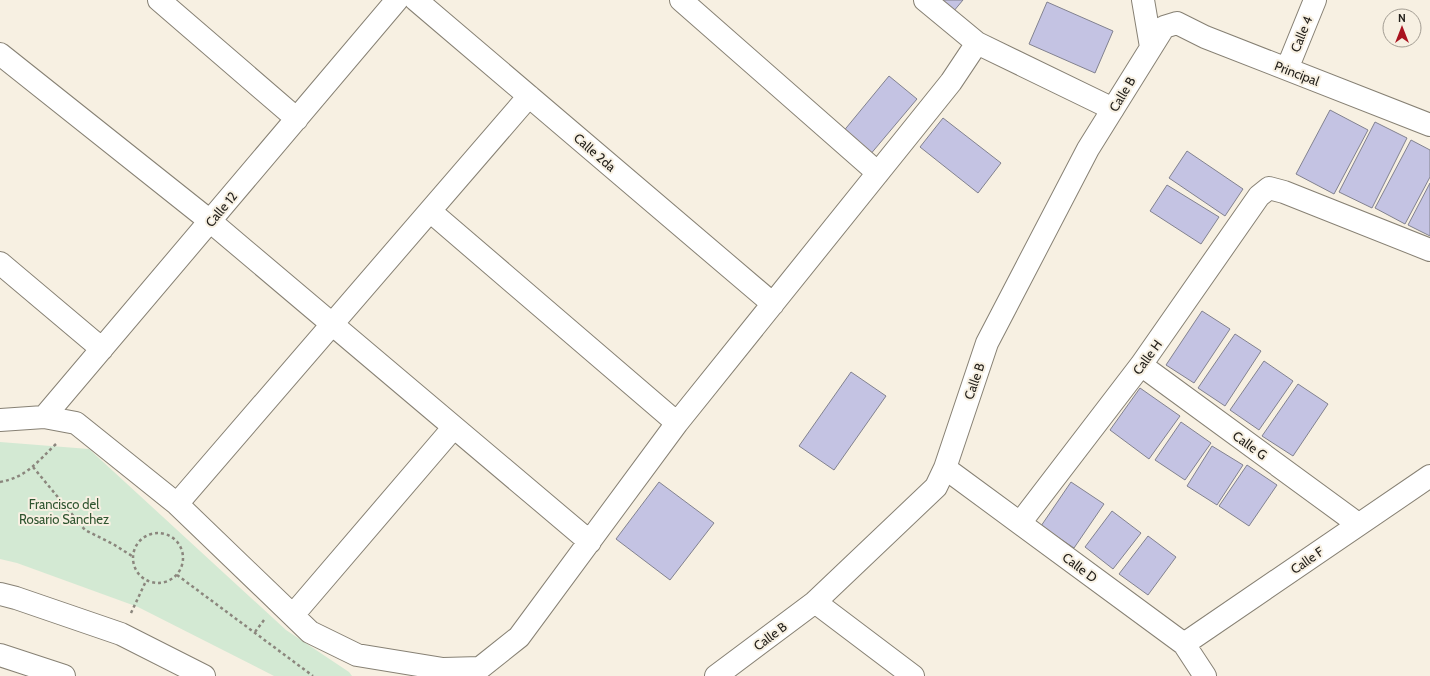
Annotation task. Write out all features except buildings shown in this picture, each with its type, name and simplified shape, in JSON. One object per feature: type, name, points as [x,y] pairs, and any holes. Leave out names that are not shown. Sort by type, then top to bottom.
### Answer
[{"type":"street","points":[[159,0],[297,119]]},
{"type":"street","name":"Calle 12","points":[[44,417],[397,0]]},
{"type":"street","name":"Calle 2da","points":[[416,0],[773,304]]},
{"type":"street","points":[[681,0],[878,173]]},
{"type":"street","points":[[926,0],[977,43],[1113,109]]},
{"type":"street","points":[[1143,0],[1151,47]]},
{"type":"street","name":"Calle 4","points":[[1287,69],[1315,0]]},
{"type":"street","name":"Principal","points":[[1164,27],[1177,23],[1205,37],[1430,124]]},
{"type":"street","name":"Calle B","points":[[716,676],[815,602],[936,488],[946,468],[987,343],[1088,149],[1164,27]]},
{"type":"street","points":[[0,420],[44,417],[76,423],[177,504],[310,632],[357,655],[403,669],[480,668],[519,637],[677,423],[951,82],[977,43]]},
{"type":"street","points":[[0,54],[210,221],[590,542]]},
{"type":"street","points":[[177,504],[529,96]]},
{"type":"street","name":"Calle H","points":[[1020,523],[1141,366],[1258,196],[1269,188],[1284,192],[1430,250]]},
{"type":"street","points":[[430,211],[677,423]]},
{"type":"street","points":[[0,263],[102,349]]},
{"type":"street","name":"Calle G","points":[[1141,366],[1358,524]]},
{"type":"street","points":[[293,615],[454,427]]},
{"type":"street","name":"Calle D","points":[[946,468],[1184,644],[1205,676]]},
{"type":"street","name":"Calle F","points":[[1184,644],[1430,476]]},
{"type":"street","points":[[0,594],[16,598],[121,634],[204,676]]},
{"type":"street","points":[[815,602],[913,676]]},
{"type":"street","points":[[0,655],[64,676]]},
{"type":"path","points":[[0,482],[14,479],[33,467],[76,423]]},
{"type":"path","points":[[33,467],[85,530],[113,544],[132,556]]},
{"type":"path","points":[[149,534],[168,534],[176,539],[181,547],[183,565],[177,575],[168,582],[157,584],[146,581],[137,574],[133,565],[132,556],[135,546],[141,539],[149,534]]},
{"type":"path","points":[[177,575],[313,676]]},
{"type":"path","points":[[121,634],[146,581]]},
{"type":"green space","name":"Francisco del Rosario Sanchez","points":[[0,442],[89,449],[286,630],[349,672],[352,676],[274,676],[138,607],[17,563],[0,559]]}]
